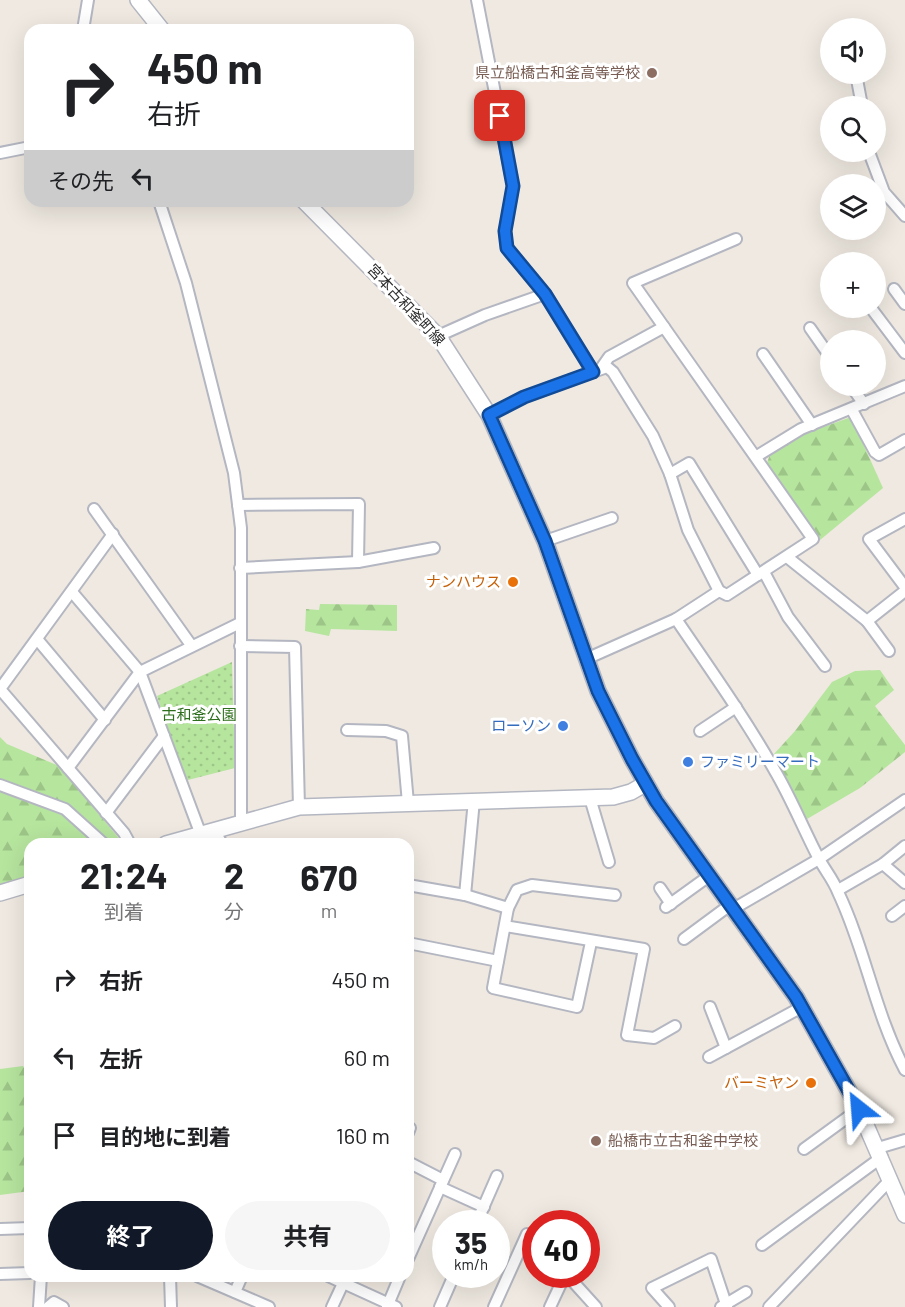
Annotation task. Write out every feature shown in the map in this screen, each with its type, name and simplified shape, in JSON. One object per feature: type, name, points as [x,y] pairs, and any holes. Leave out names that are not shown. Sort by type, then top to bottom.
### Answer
[{"type":"street","points":[[84,24],[88,0]]},
{"type":"street","points":[[138,0],[157,24]]},
{"type":"street","points":[[477,0],[513,186],[504,240],[507,248],[545,294],[597,369]]},
{"type":"street","points":[[0,153],[24,148]]},
{"type":"street","points":[[873,162],[884,192],[905,216]]},
{"type":"street","points":[[161,207],[186,283],[234,473],[242,528],[240,568],[241,823]]},
{"type":"street","name":"宮本古和釜町線","points":[[310,207],[438,336],[489,415],[545,541],[598,691],[645,784],[802,1007],[859,1109],[905,1215]]},
{"type":"street","points":[[489,415],[524,397],[607,367],[613,372],[653,436],[670,474],[688,530],[719,591],[727,596],[813,539],[757,456],[633,283],[735,239]]},
{"type":"street","points":[[894,289],[905,304]]},
{"type":"street","points":[[438,336],[485,315],[545,294]]},
{"type":"street","points":[[879,318],[905,353]]},
{"type":"street","points":[[597,369],[609,357],[664,327]]},
{"type":"street","points":[[810,328],[820,342]]},
{"type":"street","points":[[763,354],[812,425]]},
{"type":"street","points":[[757,456],[812,425],[905,386]]},
{"type":"street","points":[[858,396],[864,404]]},
{"type":"street","points":[[852,410],[875,452],[879,455],[905,440]]},
{"type":"street","points":[[670,474],[688,463],[788,616],[825,666]]},
{"type":"street","points":[[238,505],[359,504],[358,562]]},
{"type":"street","points":[[94,509],[191,645]]},
{"type":"street","points":[[545,541],[612,518]]},
{"type":"street","points":[[867,621],[905,589],[869,539],[905,519]]},
{"type":"street","points":[[113,534],[0,689],[125,838]]},
{"type":"street","points":[[240,568],[358,562],[434,548]]},
{"type":"street","points":[[787,557],[867,621],[889,651]]},
{"type":"street","points":[[586,659],[676,620],[719,591]]},
{"type":"street","points":[[72,592],[140,672],[164,736],[213,837],[241,823],[299,807],[622,796],[645,784]]},
{"type":"street","points":[[676,620],[736,707],[777,773],[819,859],[838,890],[859,944],[866,973],[887,1035],[902,1055],[905,1070]]},
{"type":"street","points":[[68,768],[140,672],[191,645],[240,623]]},
{"type":"street","points":[[37,639],[105,720]]},
{"type":"street","points":[[240,646],[295,647],[299,807]]},
{"type":"street","points":[[700,731],[736,707]]},
{"type":"street","points":[[347,730],[386,731],[402,736],[408,803]]},
{"type":"street","points":[[106,813],[164,736]]},
{"type":"street","points":[[0,784],[65,809],[97,838]]},
{"type":"street","points":[[590,798],[609,862]]},
{"type":"street","points":[[465,896],[474,800]]},
{"type":"street","points":[[684,939],[732,907],[819,859],[905,800]]},
{"type":"street","points":[[838,890],[883,864],[905,846]]},
{"type":"street","points":[[883,864],[905,883]]},
{"type":"street","points":[[660,888],[669,906],[709,876]]},
{"type":"street","points":[[591,942],[578,1007],[493,988],[508,908],[517,890],[532,885],[615,895]]},
{"type":"street","points":[[0,892],[24,886]]},
{"type":"street","points":[[414,886],[465,896],[508,908]]},
{"type":"street","points":[[892,916],[905,906]]},
{"type":"street","points":[[506,926],[591,942],[644,949],[627,1035],[654,1038],[675,1026]]},
{"type":"street","points":[[414,944],[498,961]]},
{"type":"street","points":[[710,1007],[726,1048]]},
{"type":"street","points":[[709,1057],[802,1007]]},
{"type":"street","points":[[804,1149],[859,1109]]},
{"type":"street","points":[[762,1245],[880,1153],[905,1140]]},
{"type":"street","points":[[414,1246],[455,1154]]},
{"type":"street","points":[[414,1166],[484,1207]]},
{"type":"street","points":[[483,1210],[497,1176]]},
{"type":"street","points":[[769,1307],[891,1179]]},
{"type":"street","points":[[0,1229],[24,1228]]},
{"type":"street","points":[[494,1307],[522,1245]]},
{"type":"street","points":[[669,1307],[652,1288],[711,1259],[725,1306],[746,1293]]},
{"type":"street","points":[[0,1274],[24,1273]]},
{"type":"street","points":[[39,1307],[41,1282]]},
{"type":"street","points":[[170,1282],[171,1307]]},
{"type":"street","points":[[211,1282],[268,1307]]},
{"type":"street","points":[[235,1292],[239,1282]]},
{"type":"street","points":[[332,1307],[343,1282]]},
{"type":"street","points":[[348,1282],[390,1306],[398,1282]]},
{"type":"street","points":[[440,1307],[448,1288]]},
{"type":"street","points":[[550,1307],[560,1288]]},
{"type":"street","points":[[578,1288],[596,1307]]},
{"type":"street","points":[[48,1307],[54,1302],[63,1307]]},
{"type":"green space","points":[[851,417],[883,488],[820,540],[767,463],[770,454],[804,434]]},
{"type":"green space","points":[[320,604],[397,605],[397,631],[331,629],[329,636],[305,631],[306,609],[319,610]]},
{"type":"green space","name":"古和釜公園","points":[[232,662],[235,768],[184,781],[157,696]]},
{"type":"green space","points":[[880,670],[894,690],[875,706],[905,745],[905,752],[860,788],[807,819],[774,754],[795,731],[832,682],[855,671]]},
{"type":"green space","points":[[0,737],[7,744],[59,766],[119,838],[24,838],[24,878],[0,884]]},
{"type":"green space","points":[[23,1066],[24,1068],[24,1192],[0,1195],[0,1069]]},
{"type":"place","name":"県立船橋古和釜高等学校","points":[[652,73]]},
{"type":"place","name":"ナンハウス","points":[[513,582]]},
{"type":"place","name":"ローソン","points":[[563,726]]},
{"type":"place","name":"ファミリーマート","points":[[688,762]]},
{"type":"place","name":"バーミヤン","points":[[811,1083]]},
{"type":"place","name":"船橋市立古和釜中学校","points":[[596,1141]]},
{"type":"route","points":[[500,116],[513,186],[504,240],[507,248],[545,294],[580,347],[593,372],[524,397],[489,415],[521,482],[545,541],[598,691],[645,784],[796,997],[836,1064],[859,1109]]}]
